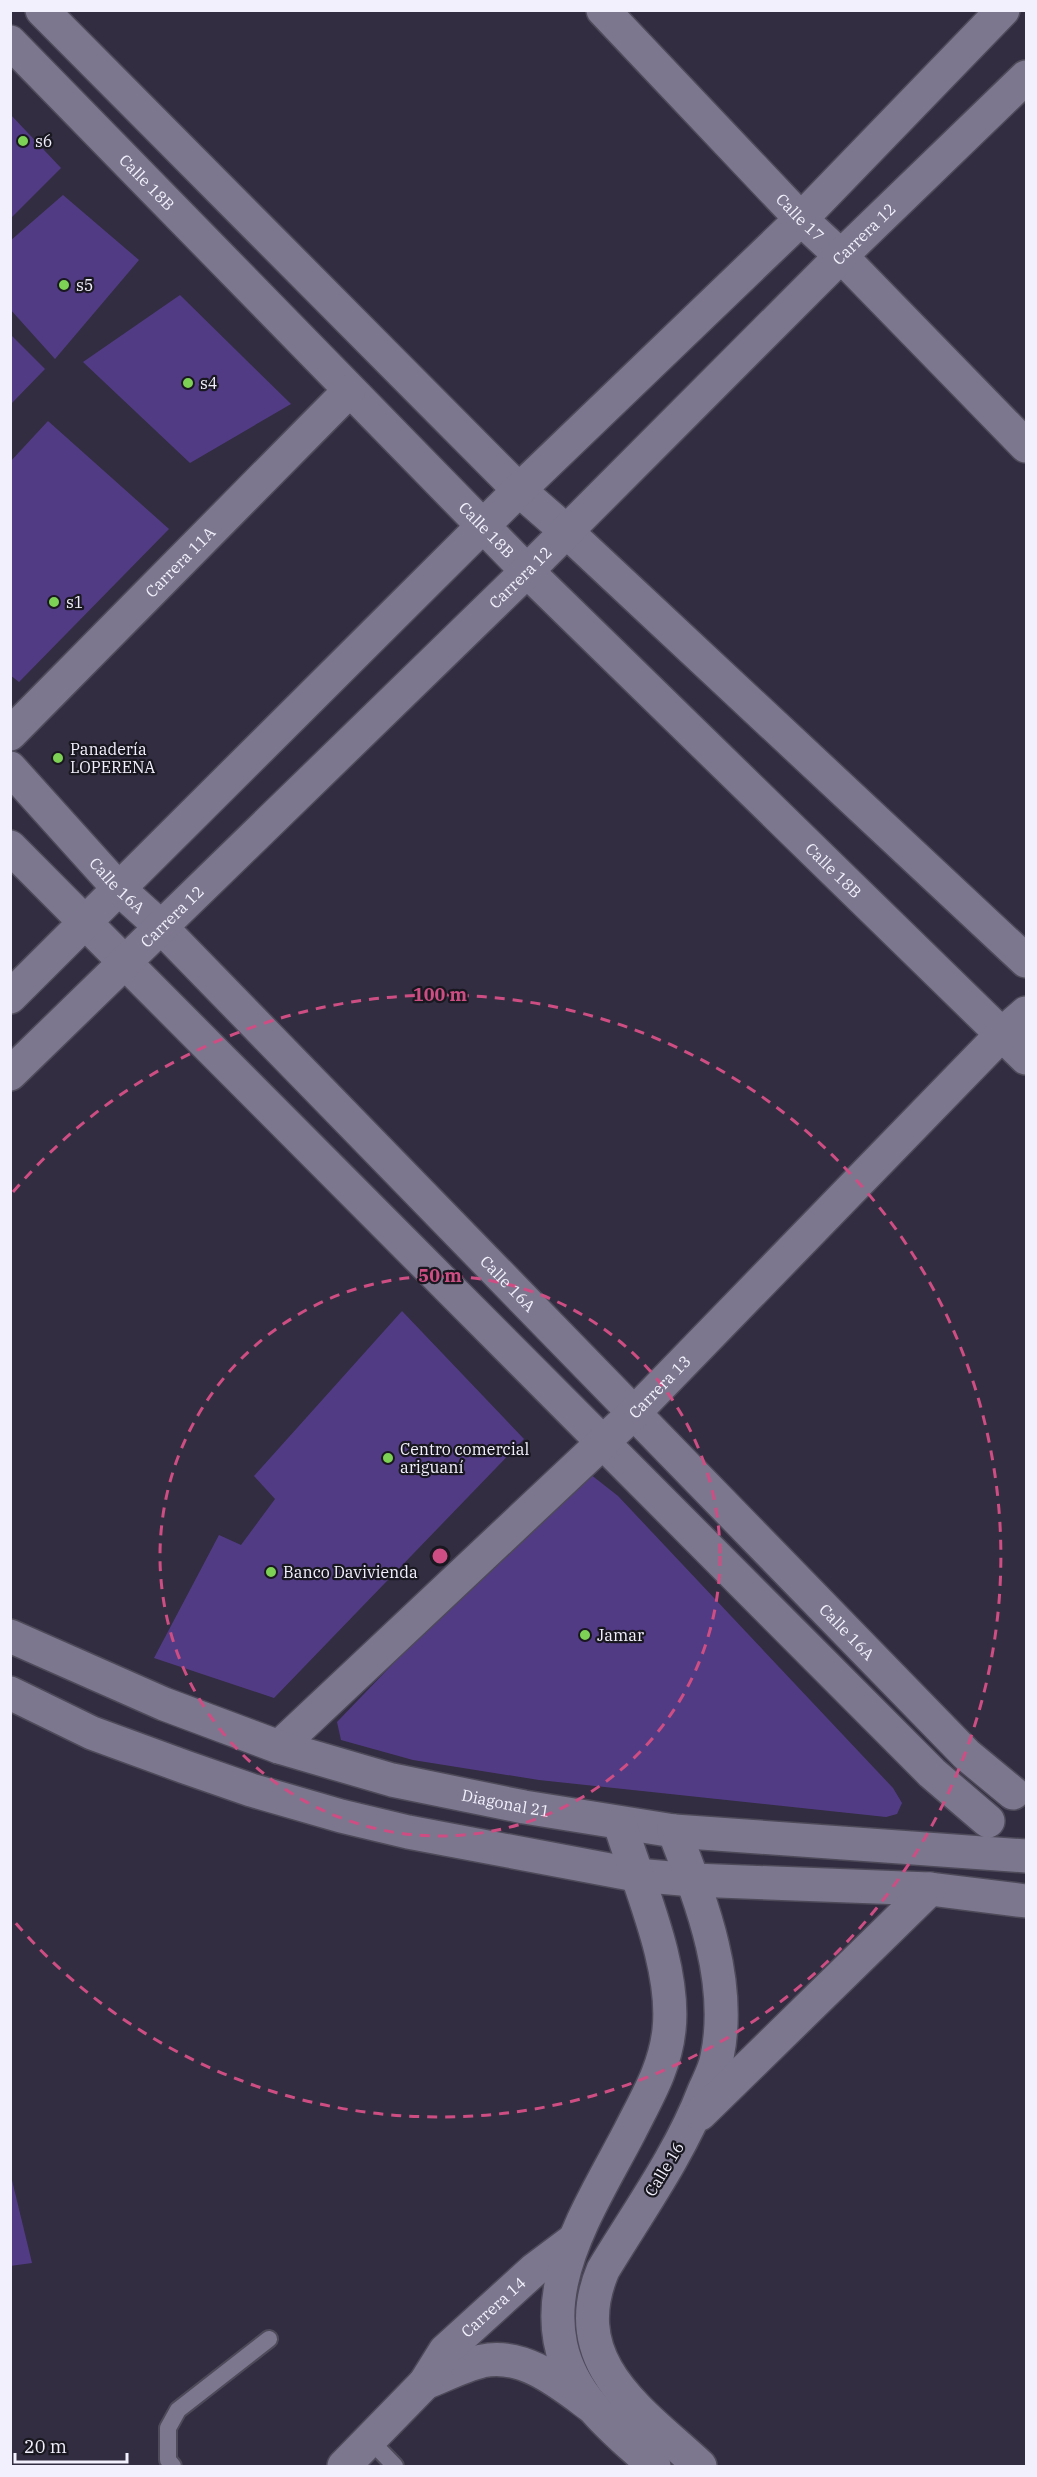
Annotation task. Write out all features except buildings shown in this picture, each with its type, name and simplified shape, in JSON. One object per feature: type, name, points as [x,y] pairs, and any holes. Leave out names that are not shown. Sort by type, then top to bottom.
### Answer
[{"type":"street","points":[[42,10],[519,490],[566,530],[1026,961]]},
{"type":"street","name":"Calle 17","points":[[603,10],[801,219],[841,255],[1026,446]]},
{"type":"street","points":[[10,997],[519,490],[801,219],[1003,10]]},
{"type":"street","name":"Calle 18B","points":[[10,42],[527,571],[1015,1023],[1026,1058]]},
{"type":"street","name":"Carrera 12","points":[[10,1074],[527,571],[841,255],[1026,77]]},
{"type":"street","name":"Carrera 11A","points":[[10,734],[349,391]]},
{"type":"street","name":"Calle 16A","points":[[10,768],[119,889],[160,926],[967,1755],[1019,1786]]},
{"type":"street","points":[[10,847],[932,1773],[988,1821]]},
{"type":"street","name":"Carrera 13","points":[[279,1747],[635,1412],[1015,1023]]},
{"type":"street","name":"Diagonal 21","points":[[10,1636],[153,1699],[279,1747],[392,1780],[621,1824],[674,1831],[1026,1856]]},
{"type":"street","points":[[10,1693],[92,1733],[250,1790],[408,1832],[636,1875],[693,1880],[930,1889],[1026,1901]]},
{"type":"street","points":[[961,1850],[1019,1786]]},
{"type":"street","points":[[621,1824],[670,1990],[669,2030],[662,2068],[574,2240],[562,2273],[558,2319],[566,2361],[591,2406],[654,2466]]},
{"type":"street","name":"Calle 16","points":[[674,1831],[693,1880],[719,1975],[721,2021],[717,2058],[692,2122],[603,2270],[597,2284],[592,2315],[596,2346],[610,2380],[700,2466]]},
{"type":"street","points":[[692,2122],[930,1889]]},
{"type":"street","name":"Carrera 14","points":[[344,2466],[425,2384],[446,2351],[534,2270],[574,2240]]},
{"type":"street","name":"Carrera 14","points":[[425,2384],[480,2361],[496,2359],[528,2366],[544,2373],[591,2406]]},
{"type":"lane","points":[[173,2466],[168,2460],[168,2428],[178,2410],[269,2339]]},
{"type":"lane","points":[[370,2440],[395,2466]]},
{"type":"place","name":"s6","points":[[23,141]]},
{"type":"place","name":"s5","points":[[64,285]]},
{"type":"place","name":"s4","points":[[188,383]]},
{"type":"place","name":"s1","points":[[54,602]]},
{"type":"place","name":"Panadería LOPERENA","points":[[58,758]]},
{"type":"place","name":"Centro comercial ariguaní","points":[[388,1458]]},
{"type":"place","name":"Banco Davivienda","points":[[271,1572]]},
{"type":"place","name":"Jamar","points":[[585,1635]]}]
